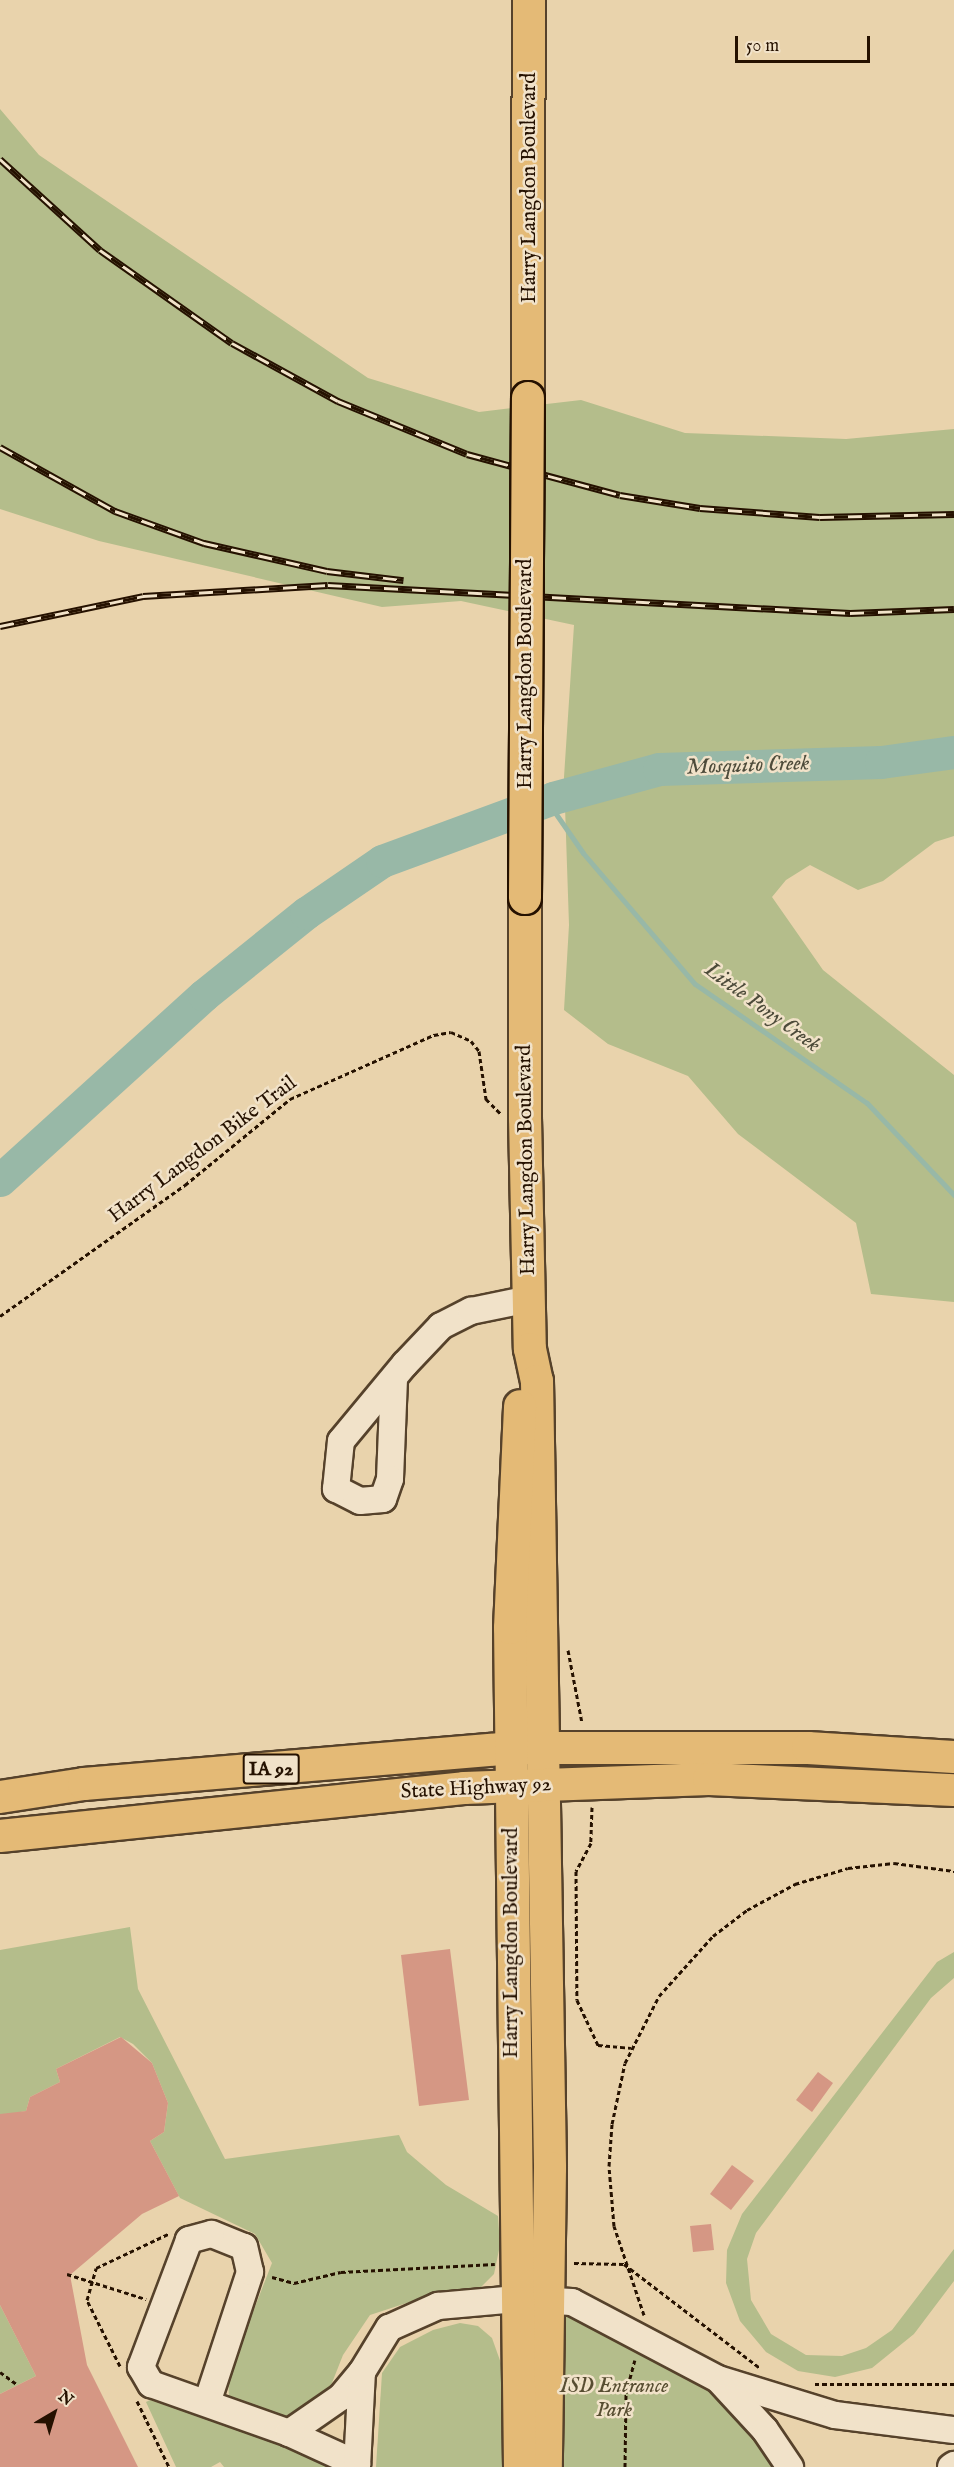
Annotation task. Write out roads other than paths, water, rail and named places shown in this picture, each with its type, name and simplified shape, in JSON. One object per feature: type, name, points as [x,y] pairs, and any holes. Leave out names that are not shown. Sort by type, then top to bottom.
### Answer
[{"type":"main road","name":"Harry Langdon Boulevard","points":[[520,2467],[532,2299],[548,2263],[544,1786],[537,1381],[530,1349],[525,1118],[529,0]]},
{"type":"main road","name":"Harry Langdon Boulevard","points":[[530,1349],[518,1414],[513,1520],[511,1786],[514,2263],[532,2299],[546,2467]]},
{"type":"main road","name":"State Highway 92","points":[[0,1797],[84,1784],[512,1748],[808,1748],[954,1757]]},
{"type":"main road","name":"State Highway 92","points":[[0,1836],[372,1795],[511,1786],[709,1779],[954,1790]]},
{"type":"street","points":[[394,1379],[441,1326],[471,1311],[529,1299]]},
{"type":"street","points":[[207,2403],[250,2272],[244,2247],[211,2234],[189,2240],[141,2367],[151,2384],[289,2433],[357,2465],[362,2372]]},
{"type":"street","points":[[289,2433],[341,2397],[362,2372],[389,2328],[438,2306],[532,2299],[572,2301],[718,2379],[835,2415],[954,2430]]},
{"type":"street","points":[[718,2379],[765,2430],[790,2467]]},
{"type":"waterway","name":"Mosquito Creek","points":[[0,1180],[204,995],[306,913],[382,861],[553,798],[659,769],[881,762],[954,752]]},
{"type":"waterway","name":"Little Pony Creek","points":[[547,801],[583,853],[695,984],[867,1103],[954,1195]]},
{"type":"railway","points":[[0,159],[100,250],[232,343],[338,401],[467,454],[620,495],[700,508],[820,517],[954,514]]},
{"type":"railway","points":[[0,447],[115,511],[204,543],[327,571],[403,580]]},
{"type":"railway","points":[[0,626],[143,596],[328,585],[850,613],[954,609]]},
{"type":"park label","name":"ISD Entrance Park","points":[[614,2399]]}]
